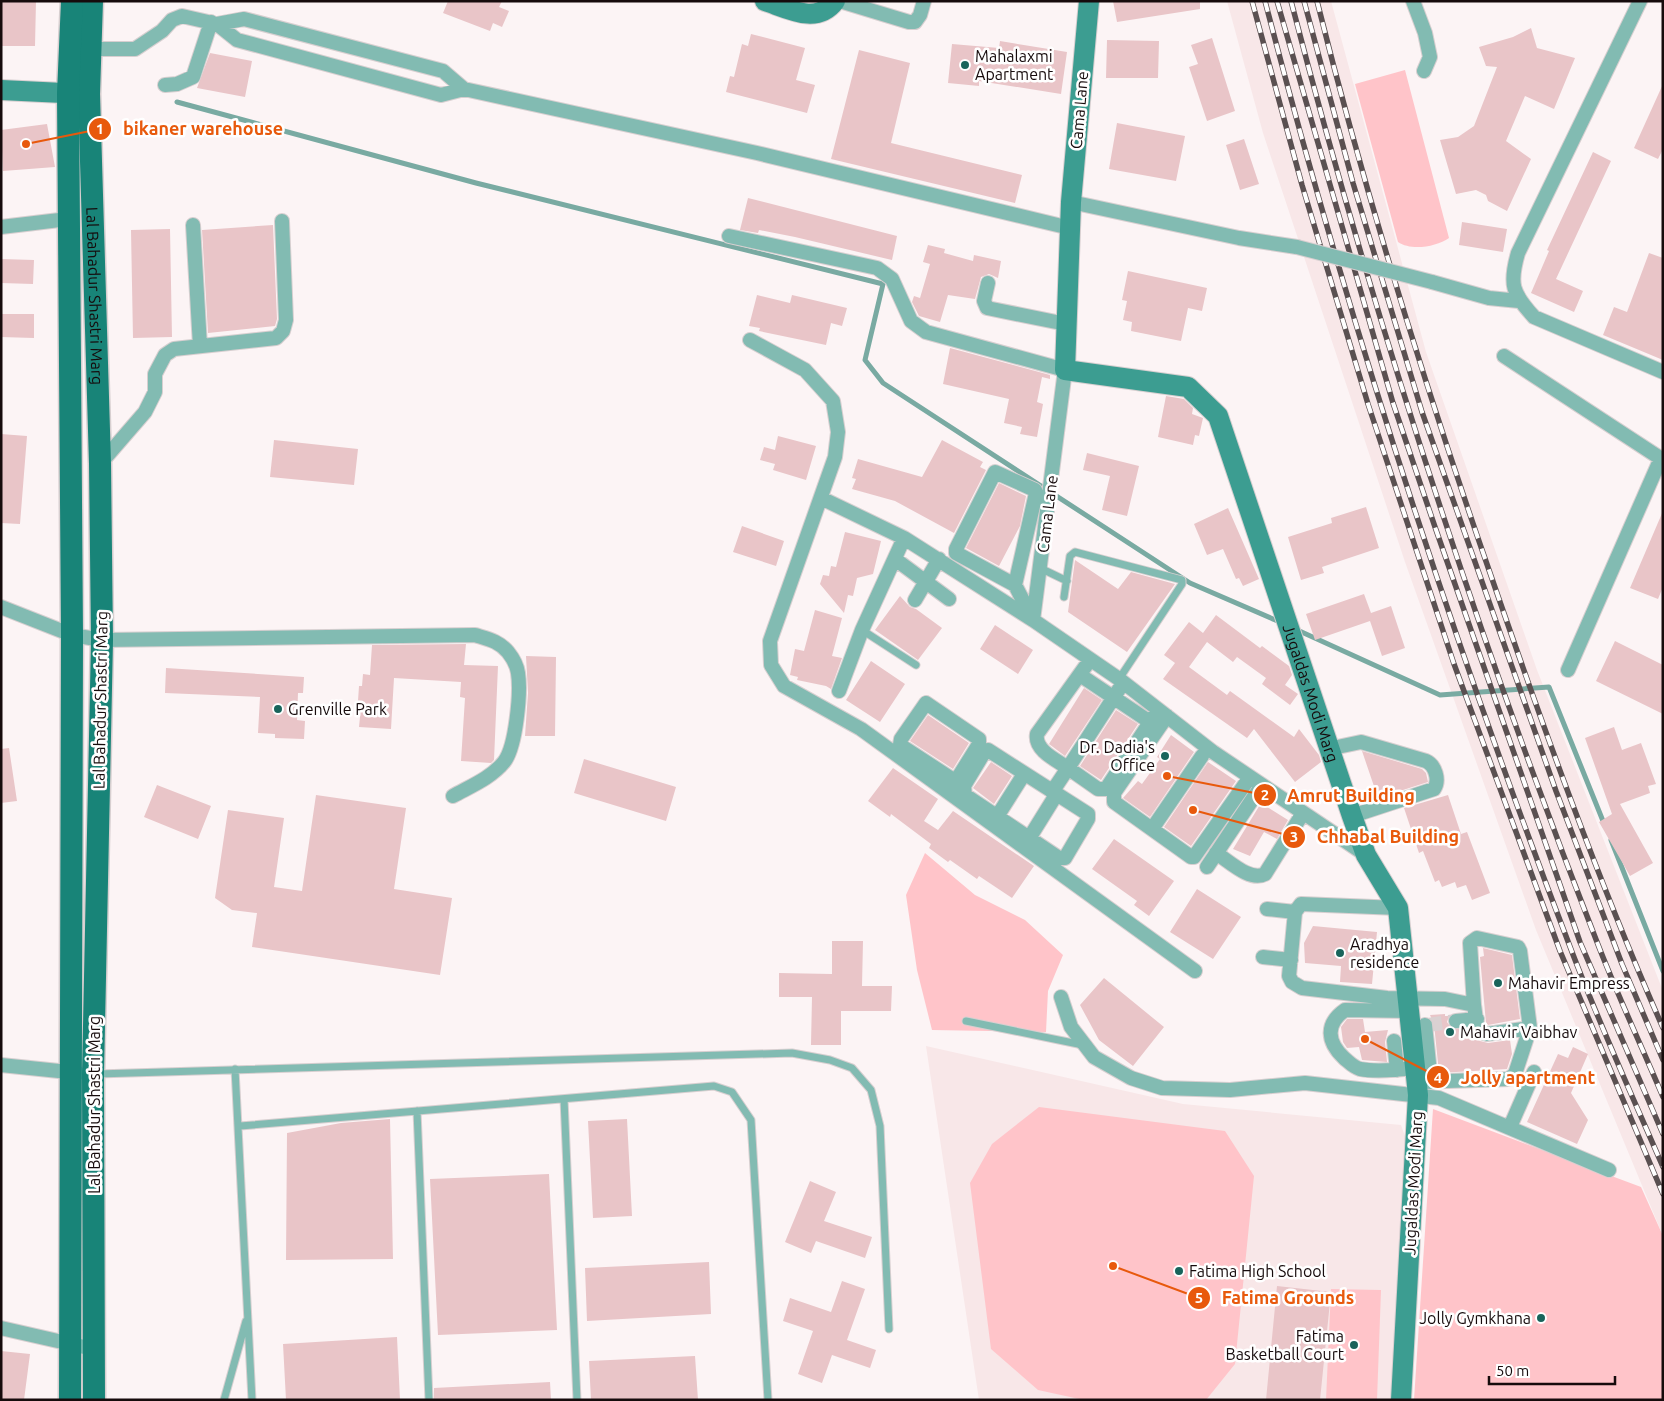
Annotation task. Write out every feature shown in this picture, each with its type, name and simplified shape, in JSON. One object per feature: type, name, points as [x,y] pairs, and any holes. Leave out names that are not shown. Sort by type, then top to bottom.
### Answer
[{"type":"main road","name":"Lal Bahadur Shastri Marg","points":[[72,1],[80,49]]},
{"type":"main road","name":"Lal Bahadur Shastri Marg","points":[[92,1],[80,49],[68,219],[72,635],[71,930],[82,1073],[94,1400]]},
{"type":"main road","name":"Lal Bahadur Shastri Marg","points":[[70,1400],[82,1073],[96,930],[102,640],[100,464],[78,94]]},
{"type":"main road","points":[[72,737],[100,737]]},
{"type":"main road","points":[[71,930],[96,930]]},
{"type":"street","points":[[766,1],[813,15],[829,10],[835,1]]},
{"type":"street","points":[[840,1],[860,4],[909,22],[915,22],[920,16],[924,1]]},
{"type":"street","name":"Cama Lane","points":[[1033,620],[1065,370],[1071,202],[1089,1]]},
{"type":"street","points":[[1412,1],[1425,33],[1430,57],[1424,71]]},
{"type":"street","points":[[1640,1],[1518,253],[1512,275],[1514,289],[1520,301],[1534,317],[1663,372]]},
{"type":"street","points":[[80,49],[135,49],[162,31],[172,20],[182,16],[214,23],[244,19],[443,71],[464,89]]},
{"type":"street","points":[[214,23],[237,40],[441,95],[464,89],[757,153],[1070,228]]},
{"type":"street","points":[[165,85],[177,84],[192,77],[214,23]]},
{"type":"street","points":[[255,45],[260,23]]},
{"type":"street","points":[[321,63],[328,41]]},
{"type":"street","points":[[1,90],[78,94]]},
{"type":"street","points":[[1071,202],[1239,238],[1297,247],[1489,298],[1520,301]]},
{"type":"street","points":[[1,227],[68,219]]},
{"type":"street","points":[[100,464],[145,412],[155,392],[155,374],[165,355],[174,349],[270,340],[276,338],[283,331],[286,320],[282,222]]},
{"type":"street","points":[[193,225],[200,346]]},
{"type":"street","points":[[729,236],[876,268],[892,279],[911,322],[926,332],[1065,370]]},
{"type":"street","points":[[988,283],[984,302],[987,308],[1066,324]]},
{"type":"street","points":[[750,340],[805,370],[833,401],[838,432],[836,457],[770,641],[771,665],[784,686],[861,730],[952,787]]},
{"type":"street","points":[[1504,356],[1662,459],[1568,670]]},
{"type":"street","name":"Jugaldas Modi Marg","points":[[1065,370],[1188,388],[1218,416],[1328,749],[1366,855],[1398,908],[1417,1017],[1401,1400]]},
{"type":"street","points":[[1016,585],[1036,493],[1035,490],[995,472],[955,551],[958,555],[1016,585],[1033,620]]},
{"type":"street","points":[[821,498],[904,538],[1033,620],[1121,681],[1163,713],[1206,751],[1256,781],[1366,855]]},
{"type":"street","points":[[839,691],[862,630],[904,538]]},
{"type":"street","points":[[894,559],[950,599]]},
{"type":"street","points":[[915,600],[939,559]]},
{"type":"street","points":[[1,607],[72,635],[102,640],[475,635],[498,642],[509,654],[518,671],[519,696],[515,729],[505,761],[488,777],[454,796]]},
{"type":"street","points":[[1090,660],[1037,734],[1036,741],[1039,748],[1098,789],[1106,789],[1150,722],[1163,713]]},
{"type":"street","points":[[1080,675],[1150,722]]},
{"type":"street","points":[[1027,842],[1068,768],[1114,697],[1121,681]]},
{"type":"street","points":[[952,787],[979,744],[979,740],[926,703],[901,739],[900,745],[952,787],[995,820],[1027,842],[1195,971]]},
{"type":"street","points":[[1163,713],[1112,798],[1114,802],[1194,858],[1256,781]]},
{"type":"street","points":[[1328,749],[1361,742],[1426,761],[1432,766],[1437,781],[1434,789],[1352,816]]},
{"type":"street","points":[[995,820],[965,795],[963,790],[984,751],[992,751],[1024,774],[1088,814],[1088,819],[1065,858],[1059,858],[1027,842]]},
{"type":"street","points":[[1152,828],[1206,751]]},
{"type":"street","points":[[995,820],[1024,774]]},
{"type":"street","points":[[1207,867],[1256,781]]},
{"type":"street","points":[[1216,853],[1252,876],[1259,877],[1265,874],[1303,813]]},
{"type":"street","points":[[1398,908],[1301,904],[1295,912],[1290,976],[1292,982],[1302,988],[1417,1017]]},
{"type":"street","points":[[1267,909],[1295,912]]},
{"type":"street","points":[[1061,997],[1071,1027],[1094,1057],[1131,1078],[1162,1088],[1230,1090],[1305,1083],[1415,1079],[1509,1079],[1515,1074],[1530,1028],[1520,951],[1513,945],[1477,938],[1470,943],[1478,1029],[1482,1033],[1487,1034],[1530,1028]]},
{"type":"street","points":[[1263,957],[1291,960]]},
{"type":"street","points":[[1415,1079],[1359,1069],[1351,1065],[1334,1047],[1331,1025],[1336,1016],[1345,1010],[1417,1017],[1445,999],[1476,1012]]},
{"type":"street","points":[[1456,1021],[1476,1012]]},
{"type":"street","points":[[1394,1041],[1415,1079],[1439,1098],[1610,1170]]},
{"type":"street","points":[[1,1065],[82,1073]]},
{"type":"street","points":[[1510,1127],[1534,1072]]},
{"type":"street","points":[[1,1328],[93,1349]]},
{"type":"lane","points":[[1064,597],[1070,556],[1076,552],[1182,580],[1182,584],[1121,681]]},
{"type":"lane","points":[[1040,568],[1067,581]]},
{"type":"lane","points":[[862,630],[916,665]]},
{"type":"lane","points":[[966,1021],[1083,1045]]},
{"type":"lane","points":[[82,1073],[792,1053],[830,1060],[852,1068],[871,1090],[880,1126],[889,1329]]},
{"type":"lane","points":[[235,1069],[240,1126],[252,1400]]},
{"type":"lane","points":[[240,1126],[714,1086],[732,1092],[751,1120],[768,1400]]},
{"type":"lane","points":[[564,1099],[577,1400]]},
{"type":"lane","points":[[417,1111],[429,1400]]},
{"type":"lane","points":[[224,1400],[248,1313]]},
{"type":"shaded area","points":[[1227,1],[1331,1],[1426,352],[1537,670],[1663,991],[1663,1236],[1536,930],[1405,562],[1263,133]]},
{"type":"shaded area","points":[[1405,70],[1449,238],[1437,244],[1424,247],[1403,245],[1398,242],[1355,84]]},
{"type":"shaded area","points":[[925,853],[975,895],[1025,920],[1063,955],[1048,991],[1046,1032],[932,1030],[917,970],[906,895]]},
{"type":"shaded area","name":"Fatima High School","points":[[926,1046],[1183,1104],[1401,1125],[1407,1142],[1391,1400],[979,1400]]},
{"type":"shaded area","points":[[1039,1107],[1225,1131],[1254,1176],[1235,1364],[1206,1400],[1084,1400],[1038,1390],[991,1349],[970,1183],[992,1144]]},
{"type":"shaded area","name":"Jolly Gymkhana","points":[[1433,1109],[1641,1187],[1663,1236],[1663,1400],[1414,1400]]},
{"type":"shaded area","name":"Fatima Basketball Court","points":[[1331,1289],[1381,1290],[1377,1400],[1326,1400]]},
{"type":"building","points":[[1,1],[36,1],[35,46],[1,46]]},
{"type":"building","points":[[448,1],[502,1],[499,7],[509,11],[502,27],[493,23],[490,31],[443,13]]},
{"type":"building","points":[[1113,1],[1200,1],[1200,9],[1117,22]]},
{"type":"building","points":[[1531,28],[1537,48],[1575,58],[1554,109],[1525,96],[1506,141],[1531,159],[1507,211],[1488,201],[1486,195],[1476,190],[1456,194],[1440,140],[1458,137],[1474,126],[1497,67],[1486,66],[1479,47],[1513,37]]},
{"type":"building","points":[[751,34],[805,48],[796,80],[815,85],[807,113],[726,92],[730,76],[734,77],[742,44],[748,46]]},
{"type":"building","points":[[1212,38],[1235,111],[1207,121],[1189,67],[1198,64],[1191,45]]},
{"type":"building","points":[[1107,40],[1159,41],[1158,78],[1106,78]]},
{"type":"building","points":[[1000,41],[1067,52],[1061,94],[979,81],[979,86],[948,83],[952,44],[999,48]]},
{"type":"building","points":[[859,50],[910,63],[891,143],[1022,175],[1015,203],[831,159]]},
{"type":"building","points":[[210,53],[252,61],[245,97],[197,88]]},
{"type":"building","points":[[1663,84],[1663,149],[1658,159],[1634,148]]},
{"type":"building","points":[[1117,123],[1185,136],[1176,181],[1109,169]]},
{"type":"building","points":[[47,124],[55,167],[3,171],[1,130]]},
{"type":"building","points":[[1244,139],[1259,184],[1240,190],[1226,145]]},
{"type":"building","points":[[1593,152],[1611,161],[1556,279],[1583,291],[1574,312],[1531,293],[1549,251],[1547,250]]},
{"type":"building","points":[[748,198],[897,236],[892,260],[795,237],[759,230],[758,233],[740,230]]},
{"type":"building","points":[[1462,222],[1507,229],[1503,252],[1459,245]]},
{"type":"building","points":[[273,225],[277,319],[275,326],[208,333],[202,230]]},
{"type":"building","points":[[170,229],[172,337],[133,338],[131,230]]},
{"type":"building","points":[[928,245],[945,249],[944,253],[973,261],[974,255],[1001,261],[998,278],[989,274],[981,277],[975,299],[948,295],[940,322],[919,316],[912,302],[914,296],[920,298],[930,264],[923,262]]},
{"type":"building","points":[[1649,253],[1663,258],[1663,360],[1603,335],[1614,307],[1627,312]]},
{"type":"building","points":[[1,259],[34,260],[33,284],[1,283]]},
{"type":"building","points":[[1128,271],[1207,288],[1202,311],[1188,308],[1181,341],[1131,331],[1132,322],[1123,320],[1127,301],[1122,300]]},
{"type":"building","points":[[757,295],[790,303],[792,295],[847,308],[842,326],[831,323],[826,345],[759,331],[760,328],[749,326]]},
{"type":"building","points":[[1,314],[34,314],[34,338],[1,337]]},
{"type":"building","points":[[950,348],[1050,375],[1050,379],[1042,377],[1037,402],[1043,404],[1037,437],[1020,434],[1022,427],[1004,423],[1009,399],[943,384]]},
{"type":"building","points":[[1166,396],[1184,399],[1193,408],[1192,414],[1203,418],[1199,436],[1195,435],[1193,445],[1158,437]]},
{"type":"building","points":[[1,434],[27,436],[20,524],[1,523]]},
{"type":"building","points":[[778,436],[816,446],[806,480],[773,470],[775,464],[760,460],[764,447],[775,450]]},
{"type":"building","points":[[274,440],[358,449],[354,485],[270,477]]},
{"type":"building","points":[[942,440],[983,462],[980,467],[986,470],[954,533],[895,501],[852,489],[856,479],[852,478],[858,459],[922,477]]},
{"type":"building","points":[[1087,453],[1139,466],[1127,516],[1102,510],[1110,476],[1083,470]]},
{"type":"building","points":[[999,483],[1026,496],[1020,526],[999,566],[966,548]]},
{"type":"building","points":[[1366,507],[1379,548],[1322,567],[1324,573],[1301,580],[1288,537],[1332,523],[1331,518]]},
{"type":"building","points":[[1228,508],[1259,579],[1243,586],[1239,578],[1236,579],[1223,549],[1207,555],[1194,524]]},
{"type":"building","points":[[1663,511],[1663,587],[1658,599],[1630,588]]},
{"type":"building","points":[[742,526],[784,541],[776,566],[733,552]]},
{"type":"building","points":[[845,532],[881,541],[873,574],[857,578],[853,596],[848,595],[844,613],[820,584],[823,575],[829,576],[831,566],[836,567]]},
{"type":"building","points":[[1075,560],[1118,589],[1131,572],[1175,584],[1127,652],[1068,612]]},
{"type":"building","points":[[1364,594],[1371,613],[1391,606],[1405,648],[1382,656],[1370,621],[1315,640],[1306,614]]},
{"type":"building","points":[[900,596],[910,607],[916,609],[942,628],[918,660],[875,630]]},
{"type":"building","points":[[815,610],[842,618],[832,656],[842,658],[831,689],[826,686],[797,680],[798,677],[790,675],[795,649],[804,651]]},
{"type":"building","points":[[1216,615],[1260,648],[1262,646],[1289,666],[1292,675],[1285,685],[1298,694],[1290,705],[1262,684],[1266,678],[1237,657],[1233,662],[1207,642],[1189,667],[1227,695],[1230,691],[1294,737],[1299,729],[1319,755],[1321,762],[1295,782],[1254,729],[1247,738],[1163,679],[1175,663],[1164,655],[1189,622],[1203,633]]},
{"type":"building","points":[[995,625],[1033,650],[1018,674],[980,649]]},
{"type":"building","points":[[1615,641],[1663,665],[1663,714],[1596,681]]},
{"type":"building","points":[[466,644],[464,665],[498,666],[494,760],[491,763],[461,761],[465,698],[460,697],[461,682],[394,678],[391,729],[359,727],[360,717],[357,716],[359,686],[362,686],[363,674],[370,675],[372,645]]},
{"type":"building","points":[[526,656],[556,657],[555,736],[525,736],[528,693]]},
{"type":"building","points":[[871,661],[905,684],[880,722],[846,700]]},
{"type":"building","name":"Grenville Park","points":[[166,668],[304,677],[303,693],[298,693],[297,720],[305,721],[304,739],[275,738],[275,734],[258,733],[260,697],[165,693]]},
{"type":"building","points":[[1084,688],[1102,700],[1065,756],[1049,744]]},
{"type":"building","points":[[1116,710],[1138,724],[1101,780],[1080,766]]},
{"type":"building","points":[[928,715],[969,743],[953,769],[910,741]]},
{"type":"building","points":[[1614,727],[1622,750],[1641,743],[1656,784],[1648,786],[1650,793],[1620,804],[1653,863],[1630,876],[1599,822],[1612,814],[1585,738]]},
{"type":"building","points":[[1171,735],[1194,752],[1150,817],[1123,798],[1138,781],[1142,784],[1160,759],[1157,757]]},
{"type":"building","points":[[9,748],[17,801],[1,803],[1,749]]},
{"type":"building","points":[[1362,751],[1422,769],[1426,773],[1428,782],[1378,798]]},
{"type":"building","points":[[584,759],[676,787],[666,821],[574,793]]},
{"type":"building","points":[[991,762],[1012,776],[994,804],[973,788]]},
{"type":"building","points":[[1208,762],[1236,781],[1191,846],[1164,827]]},
{"type":"building","points":[[893,768],[938,799],[924,821],[938,830],[953,811],[1034,866],[1012,898],[979,876],[977,879],[950,860],[948,862],[929,848],[931,844],[891,814],[890,817],[868,801]]},
{"type":"building","points":[[157,785],[211,806],[198,839],[144,817]]},
{"type":"building","points":[[316,795],[406,808],[394,889],[452,898],[440,975],[252,947],[257,913],[232,910],[215,898],[228,810],[284,818],[274,887],[302,891]]},
{"type":"building","points":[[1448,795],[1461,834],[1467,832],[1490,893],[1472,900],[1466,885],[1457,888],[1455,882],[1442,887],[1439,880],[1435,882],[1423,851],[1419,853],[1404,808]]},
{"type":"building","points":[[1261,803],[1288,820],[1277,839],[1264,832],[1250,856],[1233,849]]},
{"type":"building","points":[[1114,839],[1174,881],[1149,916],[1134,905],[1137,901],[1092,869]]},
{"type":"building","points":[[1197,889],[1241,917],[1213,959],[1170,932]]},
{"type":"building","name":"Aradhya residence","points":[[1313,926],[1377,932],[1372,984],[1340,982],[1341,966],[1305,963],[1304,943]]},
{"type":"building","points":[[832,941],[863,941],[862,986],[892,986],[891,1011],[841,1011],[841,1045],[811,1045],[812,997],[779,997],[779,973],[832,974]]},
{"type":"building","name":"Mahavir Empress","points":[[1483,948],[1512,955],[1520,1019],[1488,1025],[1486,1023],[1480,957],[1484,956]]},
{"type":"building","points":[[1104,978],[1164,1027],[1133,1066],[1099,1040],[1080,1005]]},
{"type":"building","points":[[1445,1014],[1445,1016],[1449,1016],[1447,1022],[1452,1029],[1469,1029],[1480,1041],[1488,1043],[1510,1040],[1512,1054],[1507,1069],[1439,1073],[1434,1024],[1430,1015]]},
{"type":"building","points":[[1347,1019],[1363,1019],[1365,1032],[1388,1030],[1385,1042],[1387,1062],[1362,1060],[1359,1047],[1347,1048],[1343,1042],[1341,1027]]},
{"type":"building","points":[[1573,1047],[1588,1054],[1571,1093],[1588,1120],[1577,1144],[1527,1122],[1558,1054],[1568,1058]]},
{"type":"building","points":[[390,1119],[393,1259],[286,1260],[287,1133],[341,1123]]},
{"type":"building","points":[[627,1119],[632,1216],[593,1218],[588,1121]]},
{"type":"building","points":[[549,1174],[557,1330],[438,1335],[430,1179]]},
{"type":"building","points":[[810,1181],[836,1192],[824,1221],[872,1237],[865,1258],[816,1241],[811,1253],[785,1242]]},
{"type":"building","points":[[709,1262],[711,1314],[587,1321],[585,1268]]},
{"type":"building","points":[[842,1281],[865,1289],[847,1340],[876,1350],[870,1368],[832,1355],[822,1383],[798,1374],[813,1331],[783,1321],[790,1298],[831,1312]]},
{"type":"building","points":[[1277,1286],[1331,1292],[1320,1400],[1266,1400]]},
{"type":"building","points":[[397,1337],[400,1400],[286,1400],[283,1344]]},
{"type":"building","points":[[1,1351],[30,1354],[24,1400],[1,1399]]},
{"type":"building","points":[[695,1356],[698,1400],[591,1400],[589,1361]]},
{"type":"building","points":[[550,1382],[551,1400],[434,1400],[434,1388]]},
{"type":"waterway","points":[[177,102],[476,183],[883,284],[865,360],[883,383],[1190,583],[1280,622]]},
{"type":"waterway","points":[[1295,629],[1440,695],[1549,687],[1605,826]]},
{"type":"waterway","points":[[1611,840],[1663,971]]},
{"type":"tunnel","points":[[1428,1025],[1456,1021]]},
{"type":"railway","points":[[1252,1],[1302,185],[1368,404],[1454,664],[1560,951],[1663,1194]]},
{"type":"railway","points":[[1265,1],[1331,240],[1404,477],[1443,595],[1525,828],[1580,972],[1614,1056],[1663,1167]]},
{"type":"railway","points":[[1277,1],[1393,403],[1435,527],[1580,942],[1663,1134]]},
{"type":"railway","points":[[1291,1],[1357,239],[1430,476],[1469,593],[1510,710],[1597,942],[1663,1097]]},
{"type":"railway","points":[[1304,1],[1353,183],[1422,412],[1556,791],[1622,964],[1663,1060]]},
{"type":"railway","points":[[1317,1],[1375,216],[1465,500],[1571,800],[1615,915],[1663,1028]]},
{"type":"place","name":"Mahalaxmi Apartment","points":[[965,65]]},
{"type":"place","name":"bikaner warehouse","points":[[26,144]]},
{"type":"place","name":"Grenville Park","points":[[278,709]]},
{"type":"place","name":"Dr. Dadia's Office","points":[[1165,756]]},
{"type":"place","name":"Amrut Building","points":[[1167,776]]},
{"type":"place","name":"Chhabal Building","points":[[1193,810]]},
{"type":"place","name":"Aradhya residence","points":[[1340,953]]},
{"type":"place","name":"Mahavir Empress","points":[[1498,983]]},
{"type":"place","name":"Mahavir Vaibhav","points":[[1450,1032]]},
{"type":"place","name":"Jolly apartment","points":[[1365,1039]]},
{"type":"place","name":"Fatima Grounds","points":[[1113,1266]]},
{"type":"place","name":"Fatima High School","points":[[1179,1271]]},
{"type":"place","name":"Jolly Gymkhana","points":[[1541,1318]]},
{"type":"place","name":"Fatima Basketball Court","points":[[1354,1345]]}]
